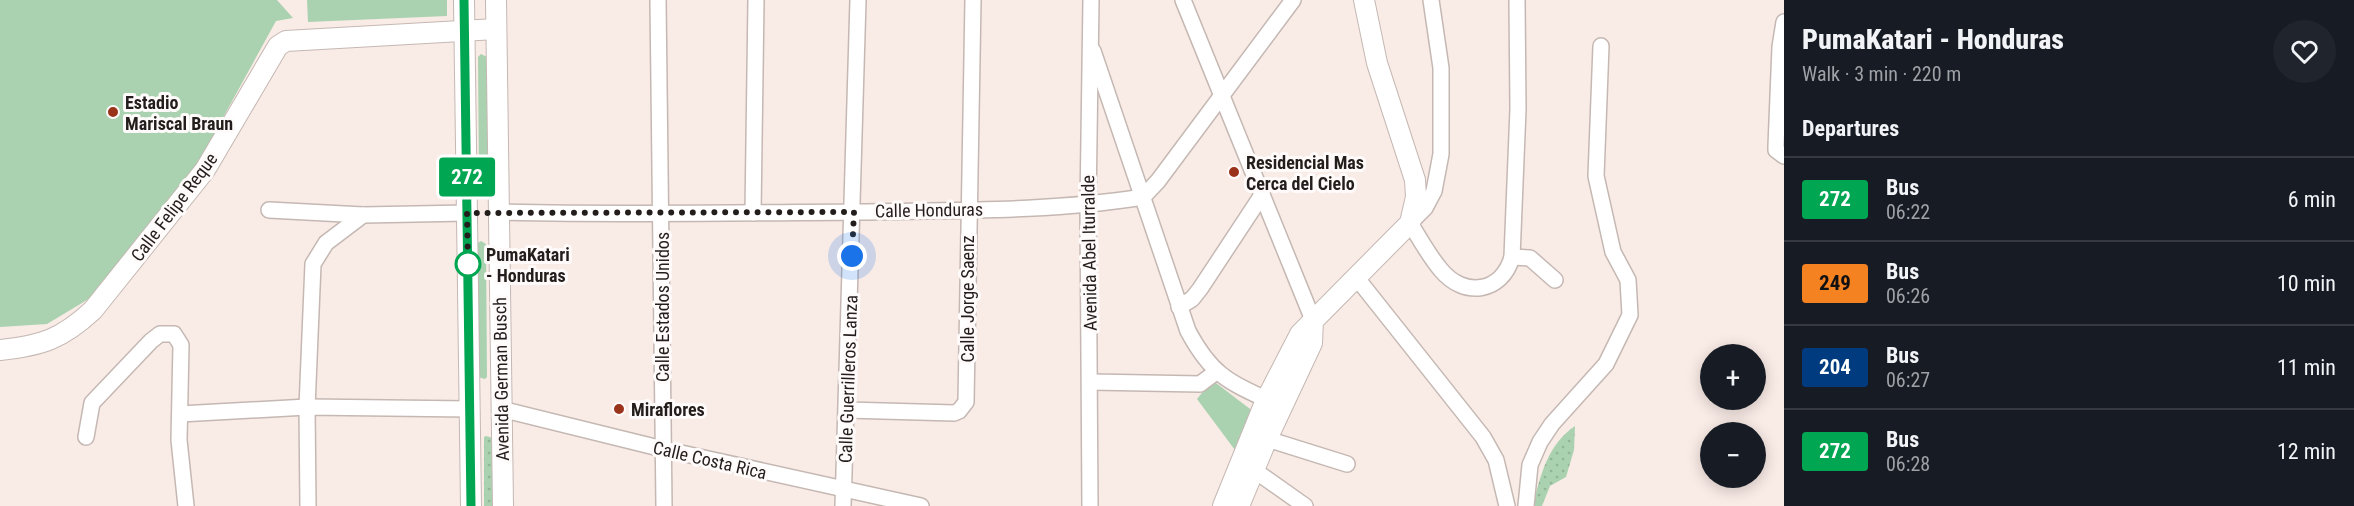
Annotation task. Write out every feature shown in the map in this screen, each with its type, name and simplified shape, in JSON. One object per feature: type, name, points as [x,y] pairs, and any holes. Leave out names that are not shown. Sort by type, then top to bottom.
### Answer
[{"type":"main road","name":"Avenida German Busch","points":[[464,0],[471,506]]},
{"type":"main road","name":"Avenida German Busch","points":[[496,0],[503,506]]},
{"type":"main road","points":[[1223,506],[1274,403],[1312,343],[1313,320],[1410,224],[1416,197],[1415,180],[1377,63],[1364,0]]},
{"type":"main road","points":[[464,29],[496,28]]},
{"type":"main road","name":"Calle Felipe Reque","points":[[0,350],[29,347],[54,340],[75,328],[93,310],[205,170],[278,46],[286,41],[464,29]]},
{"type":"main road","points":[[467,213],[498,212]]},
{"type":"main road","points":[[1239,506],[1267,439],[1274,403]]},
{"type":"main road","points":[[470,409],[501,409]]},
{"type":"street","name":"Calle Estados Unidos","points":[[658,0],[662,214],[663,506]]},
{"type":"street","points":[[753,213],[756,0]]},
{"type":"street","name":"Calle Guerrilleros Lanza","points":[[843,506],[854,212],[858,0]]},
{"type":"street","name":"Calle Jorge Saenz","points":[[847,410],[954,413],[964,407],[967,395],[967,210],[973,0]]},
{"type":"street","name":"Avenida Abel Iturralde","points":[[1090,506],[1091,382],[1088,206],[1091,0]]},
{"type":"street","points":[[1183,0],[1313,320]]},
{"type":"street","points":[[1143,197],[1158,181],[1293,0]]},
{"type":"street","points":[[1431,0],[1441,68],[1441,154],[1434,191],[1425,208],[1410,224],[1441,271],[1460,284],[1473,287],[1490,286],[1508,272],[1512,256],[1518,109],[1517,0]]},
{"type":"street","points":[[1784,22],[1780,47],[1776,150],[1784,156]]},
{"type":"street","points":[[1090,43],[1179,307],[1202,357],[1216,372],[1274,403]]},
{"type":"street","points":[[1526,506],[1530,465],[1540,442],[1552,424],[1606,364],[1630,315],[1628,280],[1613,252],[1596,176],[1601,46]]},
{"type":"street","points":[[1179,307],[1192,300],[1262,195]]},
{"type":"street","name":"Calle Honduras","points":[[498,212],[662,214],[967,210],[1088,206],[1143,197]]},
{"type":"street","points":[[269,210],[363,215],[467,213]]},
{"type":"street","points":[[308,506],[307,407],[313,264],[326,243],[363,215]]},
{"type":"street","points":[[1512,256],[1530,258],[1555,280]]},
{"type":"street","points":[[1356,277],[1484,437],[1501,472],[1507,506]]},
{"type":"street","points":[[86,437],[92,403],[151,341],[167,332],[179,339],[181,345],[179,440],[186,506]]},
{"type":"street","points":[[1091,382],[1200,384],[1216,372]]},
{"type":"street","points":[[180,414],[307,407],[470,409]]},
{"type":"street","name":"Calle Costa Rica","points":[[501,409],[663,449],[921,506]]},
{"type":"street","points":[[1267,439],[1347,464]]},
{"type":"street","points":[[1254,470],[1305,506]]},
{"type":"green space","name":"Estadio Mariscal Braun","points":[[0,0],[277,0],[293,18],[276,21],[197,165],[92,297],[47,324],[0,327]]},
{"type":"green space","points":[[307,0],[447,0],[447,16],[308,22]]},
{"type":"green space","points":[[481,54],[487,57],[490,181],[483,185],[479,182],[478,57]]},
{"type":"green space","points":[[481,241],[486,244],[487,377],[485,379],[478,377],[476,244]]},
{"type":"green space","points":[[1212,380],[1254,412],[1235,450],[1197,399]]},
{"type":"green space","points":[[1575,426],[1574,450],[1566,477],[1550,486],[1542,506],[1533,506],[1546,461],[1558,442]]},
{"type":"green space","points":[[484,437],[493,438],[494,506],[484,506]]},
{"type":"bus line","name":"272","points":[[464,0],[471,506]]},
{"type":"place","name":"Estadio Mariscal Braun","points":[[113,112]]},
{"type":"place","name":"Residencial Mas Cerca del Cielo","points":[[1234,172]]},
{"type":"place","name":"PumaKatari - Honduras","points":[[468,264]]},
{"type":"place","name":"Miraflores","points":[[619,409]]},
{"type":"route","points":[[468,264],[468,266],[467,213],[498,212],[662,214],[854,212],[852,256]]}]
